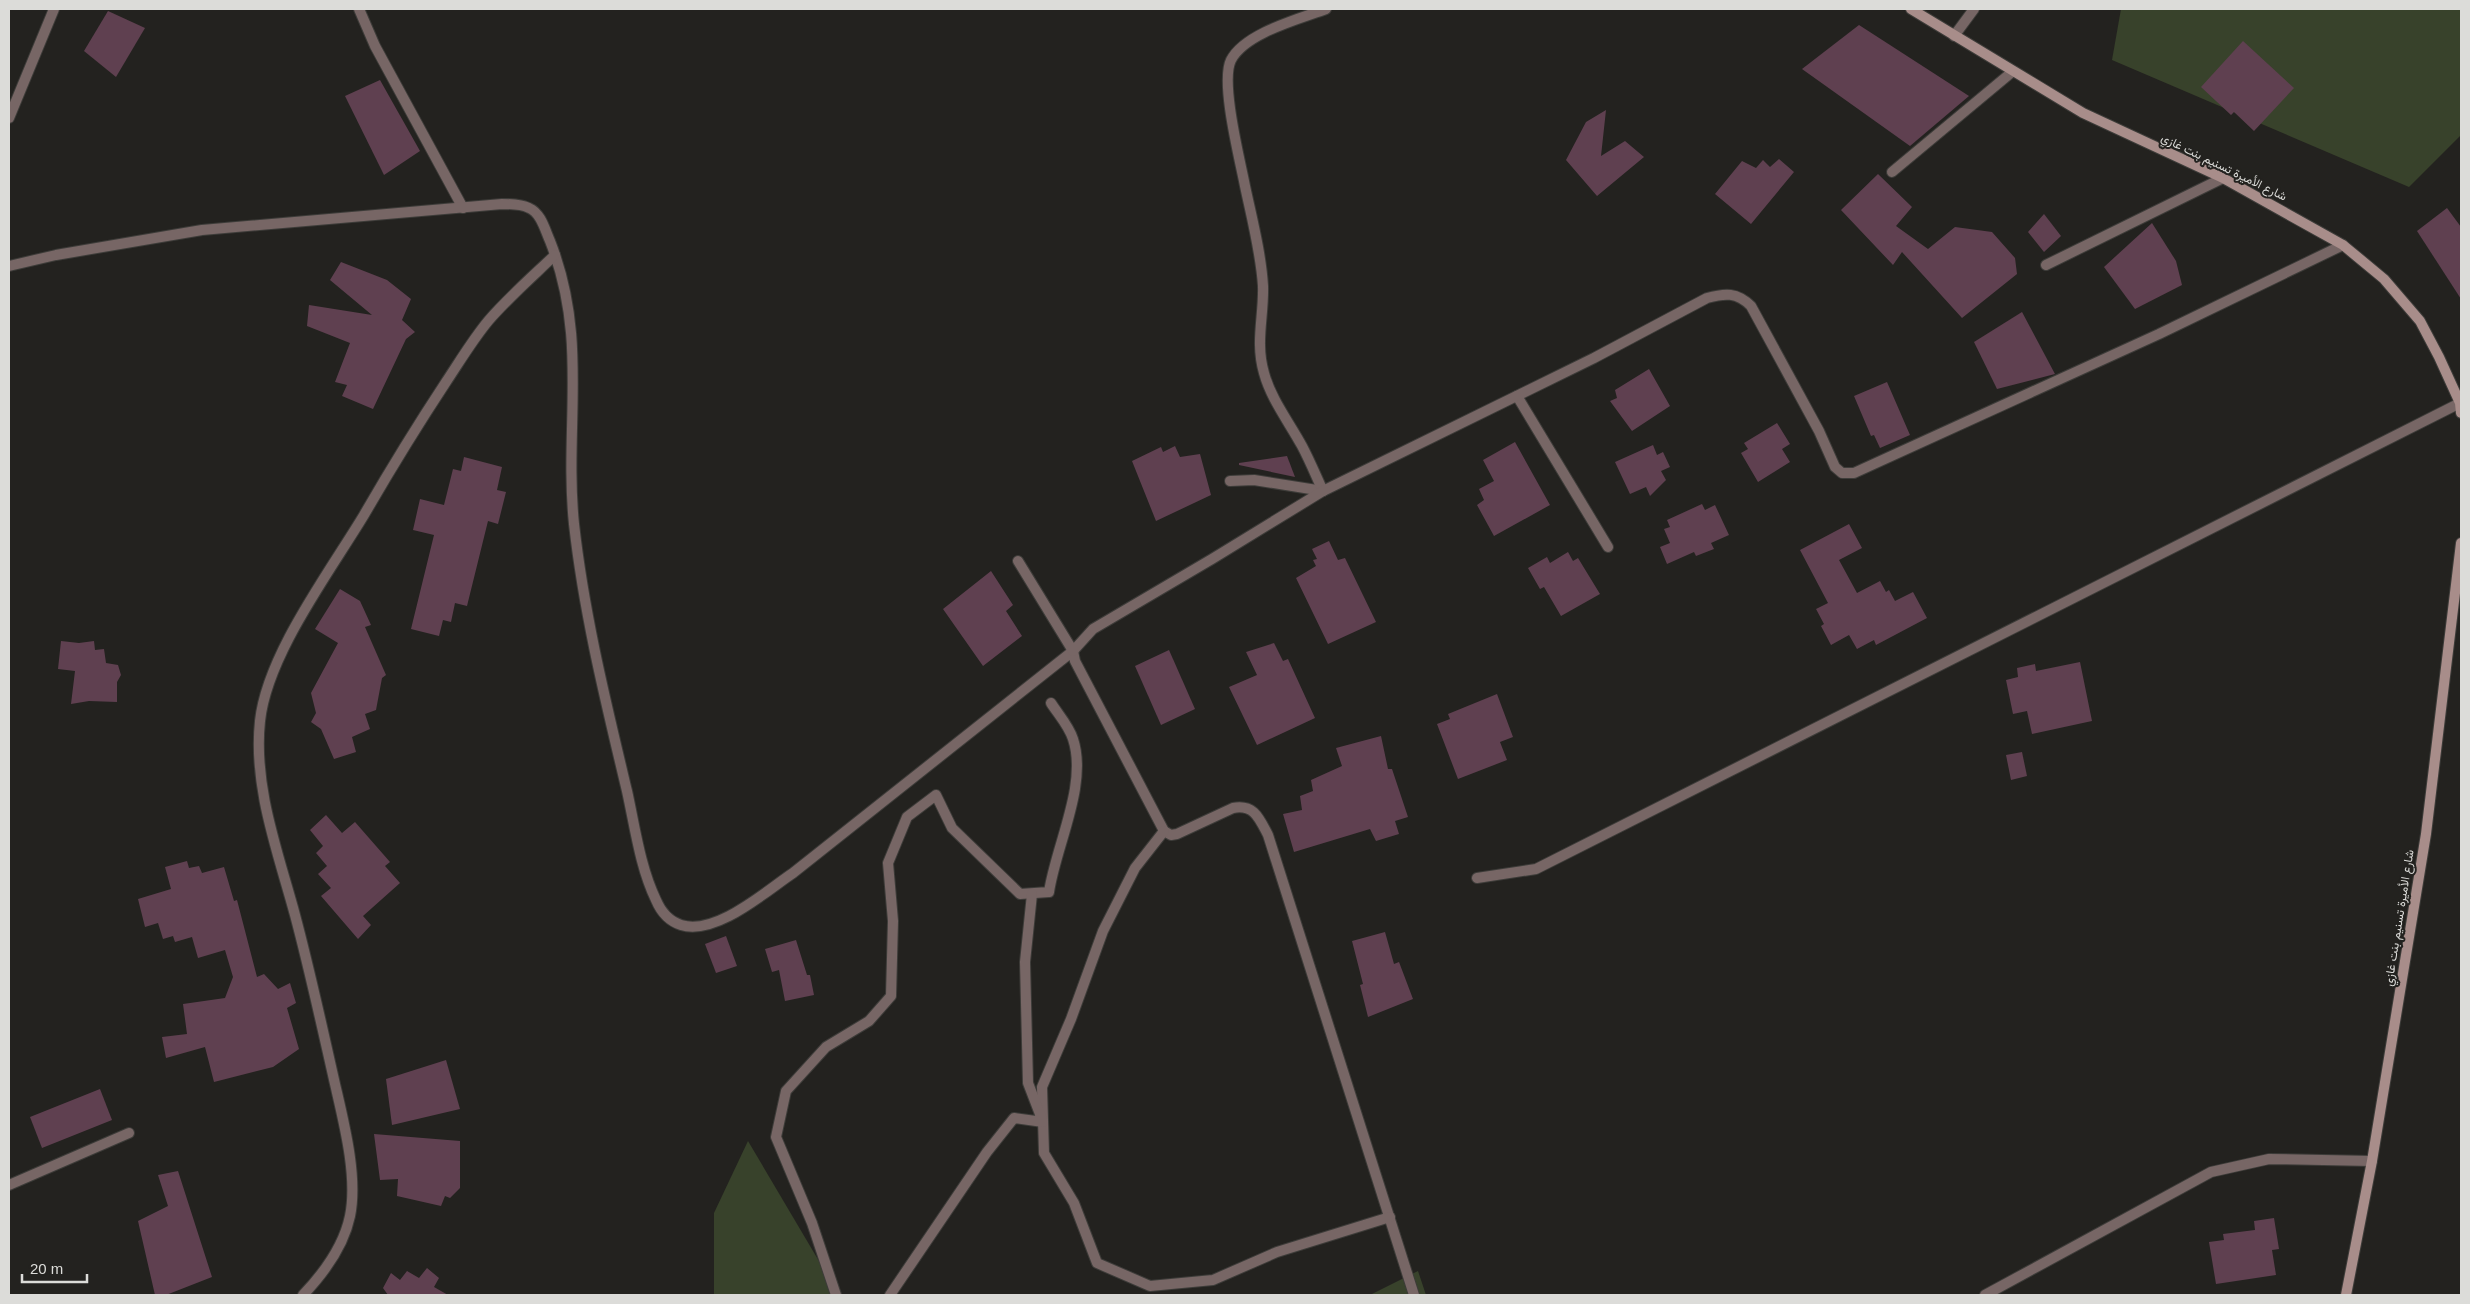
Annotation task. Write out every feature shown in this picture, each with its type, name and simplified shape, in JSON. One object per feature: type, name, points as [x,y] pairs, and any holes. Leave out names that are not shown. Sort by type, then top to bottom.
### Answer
[{"type":"main road","name":"شارع الأميرة تسنيم بنت غازي","points":[[1911,9],[2012,72],[2083,113],[2223,178],[2343,245],[2384,278],[2420,321],[2439,357],[2460,408]]},
{"type":"main road","name":"شارع الأميرة تسنيم بنت غازي","points":[[2346,1295],[2372,1161],[2426,834],[2461,543]]},
{"type":"street","points":[[9,118],[54,9]]},
{"type":"street","points":[[359,9],[375,46],[463,208]]},
{"type":"street","points":[[1322,491],[1303,448],[1271,392],[1264,373],[1259,348],[1263,288],[1260,259],[1235,134],[1229,98],[1228,68],[1240,48],[1269,30],[1326,9]]},
{"type":"street","points":[[1954,36],[1974,9]]},
{"type":"street","points":[[1892,172],[2012,72]]},
{"type":"street","points":[[2046,265],[2223,178]]},
{"type":"street","points":[[9,266],[74,251],[202,230],[502,204],[520,205],[530,208],[538,214],[555,255],[565,286],[572,327],[574,521],[578,558],[593,639],[647,875],[656,900],[670,920],[690,927],[728,917],[793,873],[1073,651],[1093,629],[1322,491],[1610,350],[1707,298],[1735,294],[1751,306],[1819,431],[1835,468],[1842,473],[1851,474],[1981,417],[2311,263],[2343,245]]},
{"type":"street","points":[[303,1295],[314,1284],[346,1232],[352,1195],[341,1110],[322,1023],[268,816],[259,752],[263,701],[272,675],[288,641],[318,589],[404,446],[469,346],[493,316],[555,255]]},
{"type":"street","points":[[1517,396],[1608,547]]},
{"type":"street","points":[[1477,878],[1536,869],[2460,408]]},
{"type":"street","points":[[1230,482],[1254,480],[1322,491]]},
{"type":"street","points":[[1018,561],[1073,651],[1075,661],[1164,831],[1171,835],[1177,834],[1233,808],[1242,806],[1256,813],[1268,835],[1414,1295]]},
{"type":"street","points":[[836,1295],[812,1224],[776,1137],[786,1091],[826,1047],[869,1021],[891,996],[893,921],[888,863],[907,817],[936,795],[952,828],[1020,894],[1049,892],[1052,870],[1077,778],[1073,738],[1051,702]]},
{"type":"street","points":[[1164,831],[1135,868],[1103,931],[1071,1019],[1042,1087],[1044,1153],[1074,1203],[1097,1263],[1150,1286],[1213,1280],[1277,1252],[1390,1217]]},
{"type":"street","points":[[1032,894],[1025,962],[1028,1083],[1043,1122]]},
{"type":"street","points":[[890,1295],[987,1152],[1014,1118],[1043,1122]]},
{"type":"street","points":[[9,1185],[129,1132]]},
{"type":"street","points":[[1985,1295],[2003,1291],[2210,1172],[2269,1159],[2372,1161]]},
{"type":"green space","points":[[2121,9],[2461,9],[2461,135],[2409,187],[2112,60]]},
{"type":"green space","points":[[748,1141],[839,1295],[714,1295],[714,1213]]},
{"type":"green space","points":[[1418,1271],[1426,1295],[1370,1295]]},
{"type":"building","points":[[108,11],[145,28],[116,77],[84,51]]},
{"type":"building","points":[[1859,25],[1969,96],[1910,146],[1802,69]]},
{"type":"building","points":[[2243,41],[2294,88],[2254,131],[2234,112],[2231,115],[2201,87]]},
{"type":"building","points":[[380,80],[420,151],[384,175],[345,96]]},
{"type":"building","points":[[1606,110],[1601,156],[1625,141],[1644,157],[1597,196],[1566,160],[1586,122]]},
{"type":"building","points":[[1779,159],[1794,172],[1751,224],[1715,194],[1742,161],[1756,168],[1763,160],[1770,167]]},
{"type":"building","points":[[1878,174],[1912,207],[1896,226],[1928,249],[1955,227],[1992,232],[2015,258],[2017,274],[1962,318],[1902,252],[1893,265],[1841,210]]},
{"type":"building","points":[[2447,208],[2461,227],[2461,299],[2417,231]]},
{"type":"building","points":[[2044,214],[2061,236],[2044,252],[2028,232]]},
{"type":"building","points":[[2152,223],[2176,261],[2182,285],[2135,309],[2104,267]]},
{"type":"building","points":[[341,262],[387,280],[411,299],[402,320],[415,332],[406,339],[373,409],[342,396],[347,385],[335,382],[350,343],[307,326],[309,305],[372,315],[330,280]]},
{"type":"building","points":[[2022,312],[2055,374],[1997,389],[1974,342]]},
{"type":"building","points":[[1649,369],[1670,406],[1632,431],[1610,401],[1617,398],[1615,390]]},
{"type":"building","points":[[1887,382],[1910,435],[1880,448],[1874,435],[1871,436],[1854,396]]},
{"type":"building","points":[[1777,423],[1790,444],[1782,449],[1790,462],[1758,482],[1741,453],[1748,449],[1744,443]]},
{"type":"building","points":[[1515,442],[1550,505],[1494,536],[1477,505],[1484,500],[1479,489],[1494,481],[1483,460]]},
{"type":"building","points":[[1653,445],[1657,455],[1663,452],[1670,467],[1661,471],[1666,480],[1650,496],[1646,487],[1630,494],[1615,462]]},
{"type":"building","points":[[1175,446],[1180,457],[1200,454],[1211,495],[1156,521],[1132,461],[1161,447],[1163,452]]},
{"type":"building","points":[[1287,456],[1295,477],[1239,465],[1239,463]]},
{"type":"building","points":[[464,457],[502,467],[497,490],[506,492],[498,524],[488,521],[467,606],[455,603],[451,622],[443,620],[439,636],[411,629],[434,535],[413,530],[420,499],[444,505],[453,469],[461,471]]},
{"type":"building","points":[[1702,504],[1705,510],[1715,505],[1729,535],[1711,543],[1714,549],[1696,556],[1694,552],[1667,564],[1660,547],[1670,543],[1664,529],[1670,527],[1667,520]]},
{"type":"building","points":[[1849,524],[1862,548],[1839,560],[1857,593],[1880,581],[1886,592],[1889,590],[1895,601],[1913,592],[1927,618],[1876,645],[1874,640],[1857,649],[1849,635],[1831,645],[1821,626],[1824,624],[1816,609],[1828,603],[1800,550]]},
{"type":"building","points":[[1329,541],[1338,560],[1345,558],[1376,622],[1328,644],[1296,578],[1316,566],[1313,560],[1317,559],[1312,549]]},
{"type":"building","points":[[1568,552],[1573,561],[1578,558],[1600,594],[1561,616],[1544,587],[1540,589],[1528,568],[1547,557],[1550,563]]},
{"type":"building","points":[[991,571],[1013,605],[1006,611],[1022,636],[983,666],[943,609]]},
{"type":"building","points":[[340,589],[360,601],[371,625],[365,627],[386,675],[382,678],[376,710],[365,714],[370,729],[352,737],[356,752],[334,759],[321,729],[311,722],[316,713],[311,693],[338,643],[315,629]]},
{"type":"building","points":[[61,641],[79,643],[94,641],[95,650],[104,649],[106,663],[118,665],[121,675],[117,682],[117,702],[89,701],[71,704],[75,671],[58,669]]},
{"type":"building","points":[[1274,643],[1283,661],[1288,659],[1315,718],[1257,745],[1229,687],[1257,675],[1246,652]]},
{"type":"building","points":[[1169,650],[1195,709],[1161,725],[1135,666]]},
{"type":"building","points":[[2080,662],[2092,721],[2032,734],[2027,711],[2013,714],[2006,680],[2018,677],[2017,668],[2035,664],[2036,671]]},
{"type":"building","points":[[1497,694],[1513,737],[1500,742],[1507,760],[1458,779],[1437,724],[1450,719],[1448,714]]},
{"type":"building","points":[[1381,736],[1388,769],[1392,769],[1408,817],[1395,821],[1399,834],[1376,841],[1370,829],[1294,852],[1283,814],[1302,810],[1300,796],[1313,791],[1311,780],[1342,766],[1336,748]]},
{"type":"building","points":[[2022,752],[2027,776],[2011,780],[2006,755]]},
{"type":"building","points":[[326,815],[342,833],[355,822],[390,862],[385,866],[400,883],[363,916],[371,925],[358,939],[321,896],[331,888],[318,874],[327,866],[316,853],[323,846],[310,830]]},
{"type":"building","points":[[187,861],[189,868],[199,866],[202,873],[224,867],[234,901],[237,900],[257,977],[264,974],[278,989],[290,983],[296,1003],[287,1008],[299,1049],[273,1067],[214,1082],[205,1047],[166,1058],[162,1037],[187,1034],[183,1004],[225,998],[233,977],[225,950],[198,958],[192,937],[175,942],[173,936],[163,939],[158,923],[145,927],[138,899],[171,889],[165,867]]},
{"type":"building","points":[[1385,932],[1394,964],[1399,962],[1413,999],[1368,1017],[1360,985],[1363,984],[1352,941]]},
{"type":"building","points":[[726,936],[737,966],[716,973],[705,944]]},
{"type":"building","points":[[796,940],[807,975],[810,975],[814,995],[785,1001],[779,970],[772,972],[765,949]]},
{"type":"building","points":[[446,1060],[460,1109],[392,1125],[386,1079]]},
{"type":"building","points":[[100,1089],[112,1120],[42,1148],[30,1117]]},
{"type":"building","points":[[374,1134],[460,1141],[460,1188],[450,1198],[445,1196],[441,1206],[397,1196],[398,1179],[380,1180]]},
{"type":"building","points":[[178,1171],[212,1277],[166,1295],[155,1295],[138,1221],[168,1206],[158,1175]]},
{"type":"building","points":[[2274,1218],[2279,1249],[2272,1250],[2276,1275],[2216,1284],[2209,1242],[2224,1240],[2223,1234],[2255,1230],[2254,1221]]},
{"type":"building","points":[[427,1268],[439,1278],[434,1287],[448,1295],[388,1295],[383,1288],[391,1273],[400,1280],[407,1271],[419,1278]]}]
